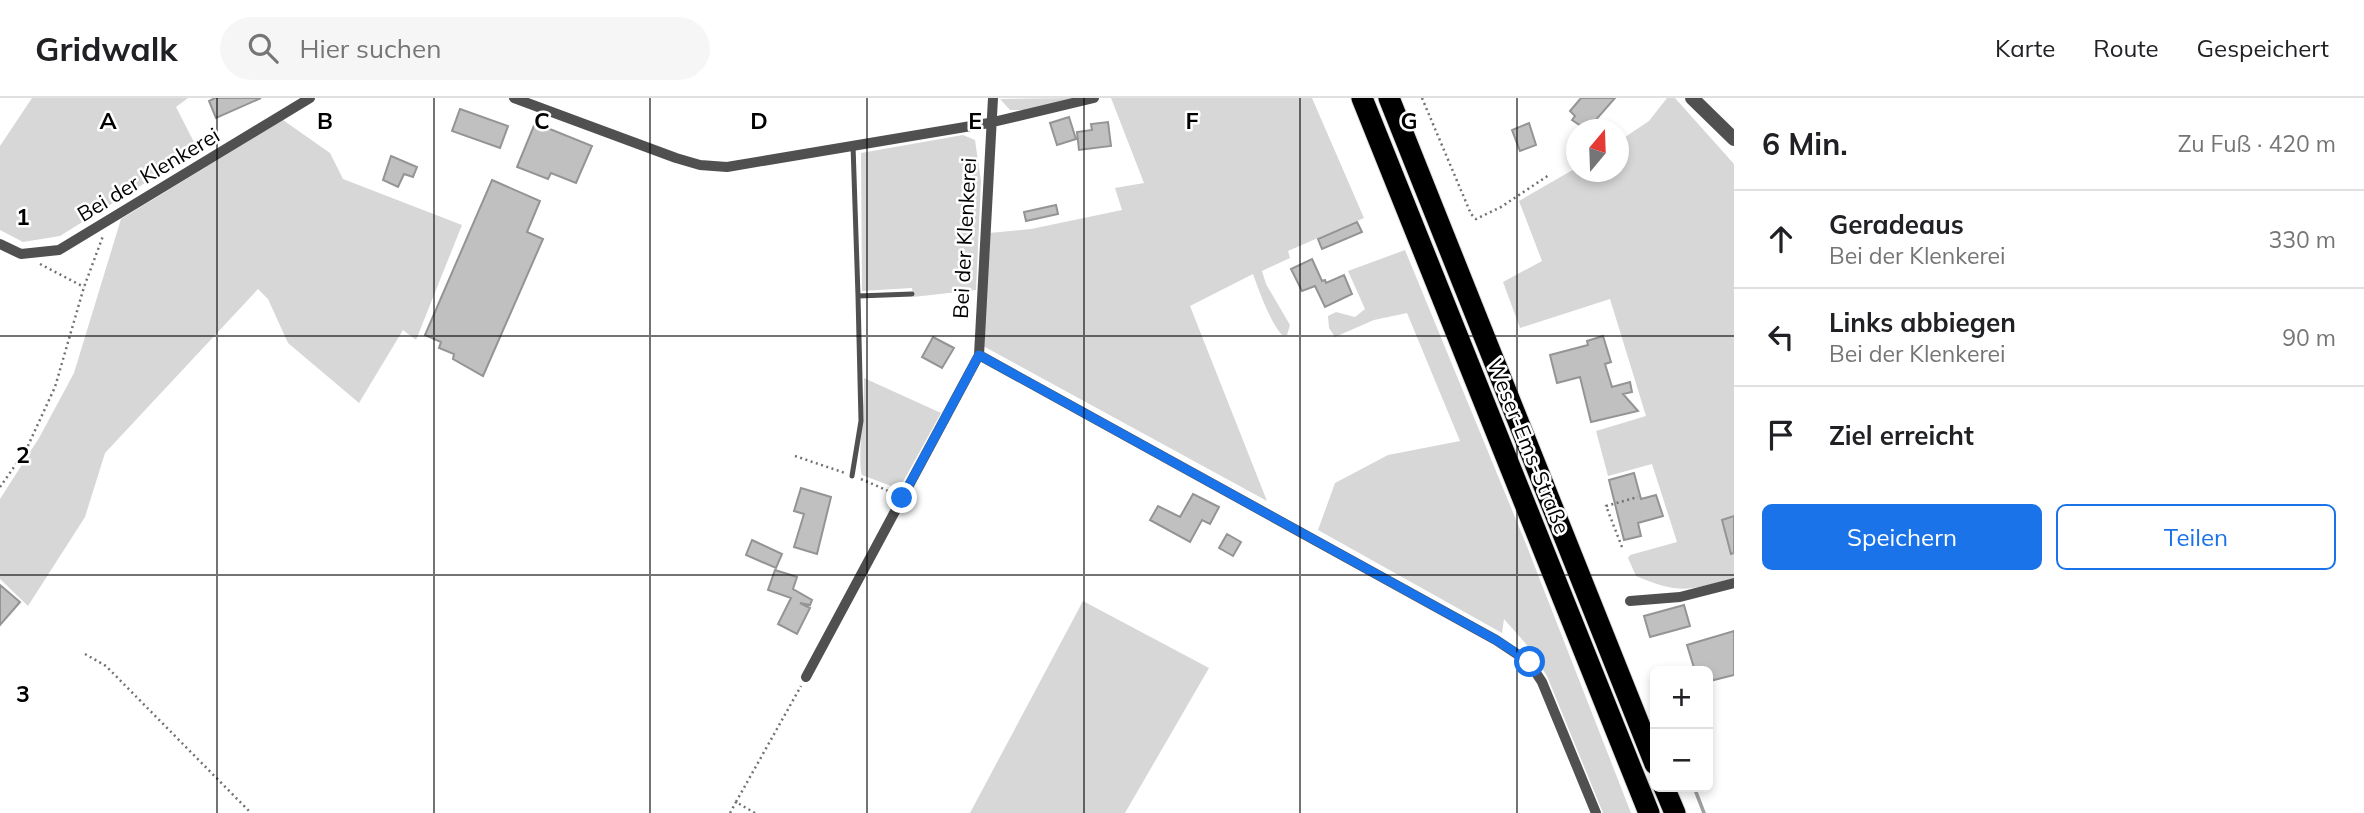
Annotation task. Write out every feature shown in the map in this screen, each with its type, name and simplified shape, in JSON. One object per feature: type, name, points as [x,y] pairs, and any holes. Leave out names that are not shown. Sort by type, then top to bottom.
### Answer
[{"type":"highway","name":"Weser-Ems-Straße","points":[[1363,98],[1649,813]]},
{"type":"highway","name":"Weser-Ems-Straße","points":[[1389,98],[1650,751]]},
{"type":"highway","points":[[1666,792],[1675,813]]},
{"type":"street","name":"Bei der Klenkerei","points":[[21,254],[60,250],[310,98]]},
{"type":"street","name":"Bei der Klenkerei","points":[[514,98],[700,165],[727,167],[989,124],[1094,98]]},
{"type":"street","name":"Bei der Klenkerei","points":[[806,677],[979,355],[989,124],[993,98]]},
{"type":"street","points":[[1692,98],[1734,139]]},
{"type":"street","points":[[0,244],[21,254]]},
{"type":"street","points":[[979,355],[1496,640],[1530,662],[1542,682],[1596,813]]},
{"type":"street","points":[[1630,601],[1680,597],[1734,583]]},
{"type":"lane","points":[[852,476],[861,421],[853,145]]},
{"type":"lane","points":[[858,296],[912,295]]},
{"type":"path","points":[[1422,98],[1471,214],[1476,219],[1501,207],[1549,174]]},
{"type":"path","points":[[0,487],[26,450],[55,387],[84,287],[110,219]]},
{"type":"path","points":[[21,254],[84,287]]},
{"type":"path","points":[[1622,547],[1606,506],[1637,497]]},
{"type":"path","points":[[86,654],[106,666],[251,813]]},
{"type":"path","points":[[730,813],[806,677]]},
{"type":"path","points":[[736,802],[755,813]]},
{"type":"shaded area","points":[[32,98],[188,98],[176,107],[198,150],[60,236],[23,242],[0,230],[0,146]]},
{"type":"shaded area","points":[[1076,98],[1025,110],[1010,110],[1000,99]]},
{"type":"shaded area","points":[[1111,98],[1312,98],[1364,218],[1288,251],[1290,258],[1262,271],[1266,284],[1290,325],[1287,335],[1282,335],[1273,322],[1253,274],[1190,306],[1267,501],[983,346],[989,233],[1031,229],[1122,210],[1115,188],[1144,183]]},
{"type":"shaded area","points":[[1667,98],[1675,98],[1734,164],[1734,578],[1685,589],[1664,586],[1636,576],[1628,558],[1630,555],[1677,542],[1652,464],[1608,476],[1596,431],[1646,416],[1610,299],[1520,328],[1503,282],[1542,261],[1519,201],[1566,174],[1566,182],[1629,182],[1629,134],[1649,121]]},
{"type":"shaded area","points":[[283,120],[330,153],[343,179],[462,225],[416,340],[403,330],[359,403],[288,343],[268,299],[258,289],[105,453],[85,517],[28,606],[0,579],[0,499],[39,438],[74,373],[121,219]]},
{"type":"shaded area","points":[[963,135],[975,140],[981,181],[976,290],[913,297],[912,288],[862,291],[861,153]]},
{"type":"shaded area","points":[[1405,250],[1526,544],[1631,813],[1603,813],[1547,676],[1526,644],[1504,619],[1502,633],[1318,530],[1335,483],[1388,455],[1460,441],[1407,313],[1374,320],[1335,337],[1329,328],[1328,316],[1336,312],[1355,317],[1365,309],[1348,271]]},
{"type":"shaded area","points":[[864,378],[941,413],[899,489],[862,475],[860,458]]},
{"type":"shaded area","points":[[1083,601],[1209,668],[1125,813],[970,813]]},
{"type":"building","points":[[215,98],[261,98],[216,118],[209,101]]},
{"type":"building","points":[[1581,98],[1615,98],[1597,119],[1573,119],[1575,116],[1570,111]]},
{"type":"building","points":[[460,109],[508,126],[500,148],[452,131]]},
{"type":"building","points":[[1069,117],[1076,139],[1057,145],[1050,123]]},
{"type":"building","points":[[1108,122],[1111,146],[1079,150],[1077,132],[1092,130],[1091,124]]},
{"type":"building","points":[[535,123],[592,146],[576,183],[551,173],[548,179],[517,167]]},
{"type":"building","points":[[1529,123],[1536,145],[1520,151],[1512,130]]},
{"type":"building","points":[[391,156],[417,167],[413,177],[404,174],[398,187],[383,180]]},
{"type":"building","points":[[492,180],[540,201],[527,232],[543,239],[483,376],[453,359],[454,354],[439,348],[441,342],[425,335]]},
{"type":"building","points":[[1056,205],[1058,214],[1026,221],[1024,212]]},
{"type":"building","points":[[1357,222],[1362,232],[1322,249],[1318,239]]},
{"type":"building","points":[[1312,259],[1322,281],[1325,280],[1326,283],[1344,275],[1352,294],[1325,307],[1315,286],[1302,291],[1291,269]]},
{"type":"building","points":[[1603,336],[1611,362],[1605,364],[1612,387],[1630,382],[1632,392],[1623,394],[1638,411],[1591,422],[1580,377],[1557,383],[1550,355],[1588,345],[1587,341]]},
{"type":"building","points":[[933,337],[954,348],[942,368],[922,357]]},
{"type":"building","points":[[1634,473],[1641,499],[1656,495],[1663,516],[1638,523],[1641,536],[1624,540],[1609,480]]},
{"type":"building","points":[[801,488],[831,497],[817,554],[794,547],[804,514],[794,511]]},
{"type":"building","points":[[1193,494],[1219,507],[1210,524],[1202,520],[1190,542],[1150,520],[1158,506],[1180,517]]},
{"type":"building","points":[[1734,516],[1734,553],[1731,554],[1722,520]]},
{"type":"building","points":[[1227,534],[1241,542],[1233,556],[1219,548]]},
{"type":"building","points":[[752,540],[782,554],[776,568],[746,555]]},
{"type":"building","points":[[775,570],[797,577],[793,589],[812,600],[810,605],[800,603],[810,608],[797,634],[778,624],[791,598],[768,590]]},
{"type":"building","points":[[0,585],[20,602],[0,625]]},
{"type":"building","points":[[1684,605],[1690,626],[1650,637],[1644,616]]},
{"type":"building","points":[[1734,631],[1734,675],[1713,680],[1713,666],[1693,666],[1687,645]]},
{"type":"waterway","points":[[1696,792],[1704,813]]},
{"type":"route","points":[[902,498],[979,355],[1496,640],[1530,662]]}]
